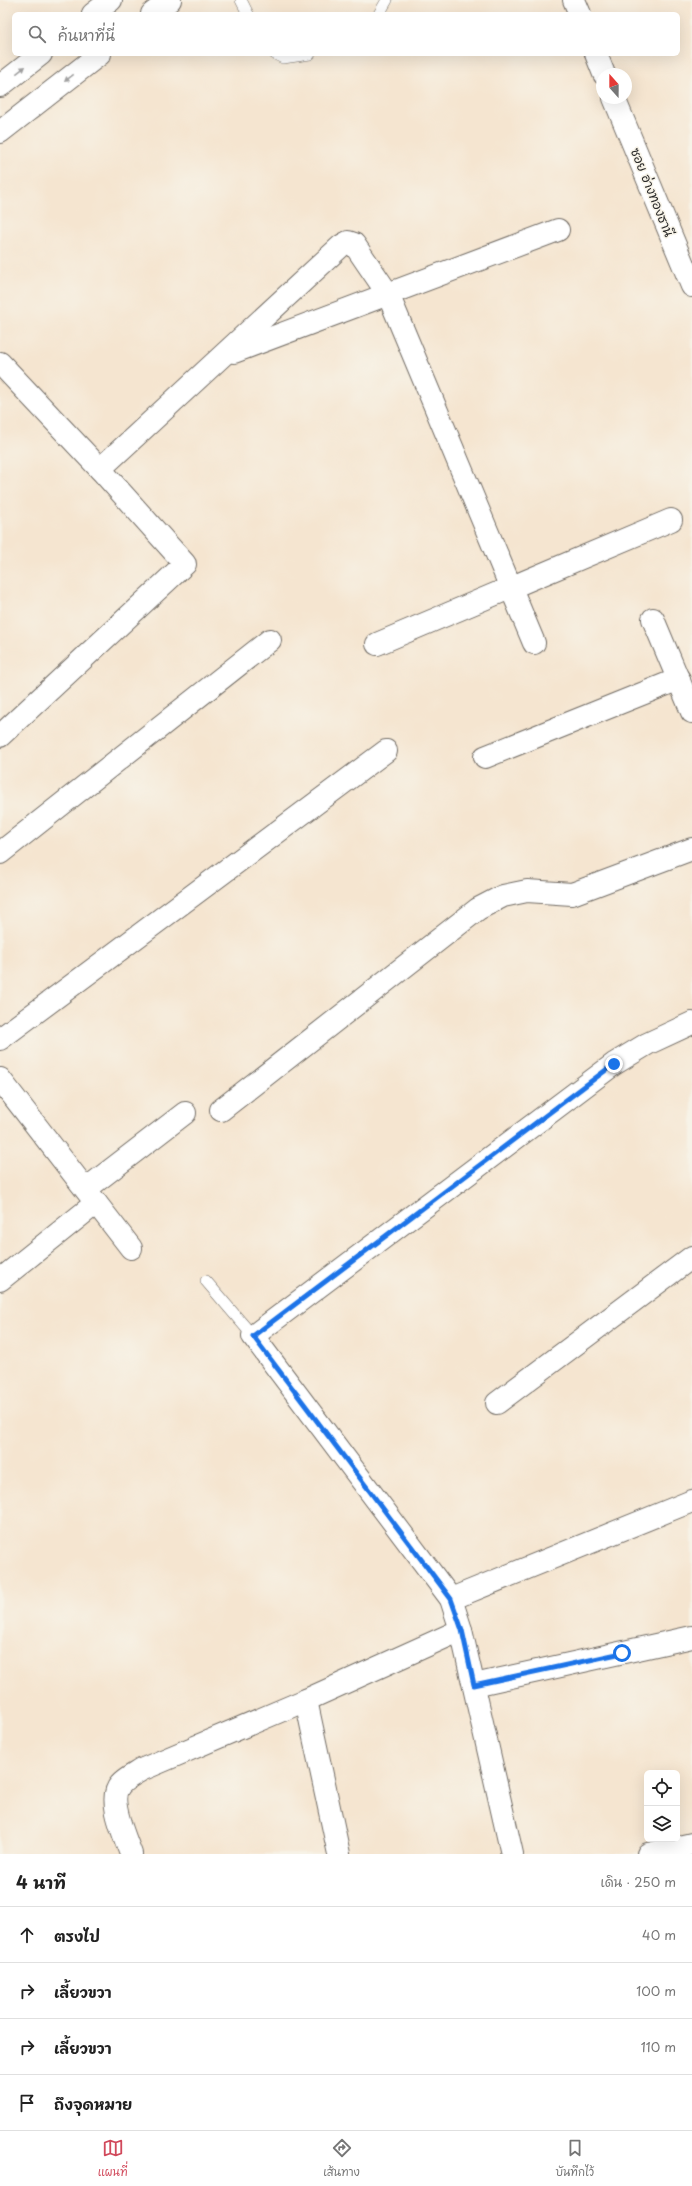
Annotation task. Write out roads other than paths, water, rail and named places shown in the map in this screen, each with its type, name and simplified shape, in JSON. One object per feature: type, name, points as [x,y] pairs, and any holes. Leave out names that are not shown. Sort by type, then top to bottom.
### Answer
[{"type":"street","points":[[96,12],[111,0]]},
{"type":"street","points":[[155,12],[170,0]]},
{"type":"street","points":[[574,0],[579,12]]},
{"type":"street","points":[[0,86],[38,56]]},
{"type":"street","points":[[0,132],[97,56]]},
{"type":"street","points":[[597,56],[602,68]]},
{"type":"street","name":"ซอย อ่างทองธานี","points":[[616,104],[692,286]]},
{"type":"street","points":[[224,356],[558,230]]},
{"type":"street","points":[[100,469],[342,246],[348,242],[354,244],[388,294],[534,644]]},
{"type":"street","points":[[0,363],[100,469],[185,564],[0,736]]},
{"type":"street","points":[[377,644],[671,520]]},
{"type":"street","points":[[653,619],[692,712]]},
{"type":"street","points":[[0,853],[270,640]]},
{"type":"street","points":[[485,757],[679,679]]},
{"type":"street","points":[[0,1039],[386,751]]},
{"type":"street","points":[[221,1110],[478,909],[503,896],[527,891],[572,894],[692,849]]},
{"type":"street","points":[[512,1854],[462,1630],[451,1599],[253,1336],[614,1064],[647,1044],[692,1023]]},
{"type":"street","points":[[1,1083],[131,1248]]},
{"type":"street","points":[[0,1280],[91,1196],[185,1113]]},
{"type":"street","points":[[497,1403],[692,1257]]},
{"type":"street","points":[[451,1599],[692,1501]]},
{"type":"street","points":[[131,1854],[119,1821],[114,1797],[120,1785],[141,1770],[306,1700],[462,1630]]},
{"type":"street","points":[[474,1685],[692,1636]]},
{"type":"street","points":[[306,1700],[339,1854]]},
{"type":"street","points":[[648,1854],[692,1844]]},
{"type":"lane","points":[[241,0],[247,12]]},
{"type":"lane","points":[[380,12],[387,0]]},
{"type":"lane","points":[[280,56],[283,58],[296,56]]},
{"type":"lane","points":[[206,1281],[253,1336]]}]
